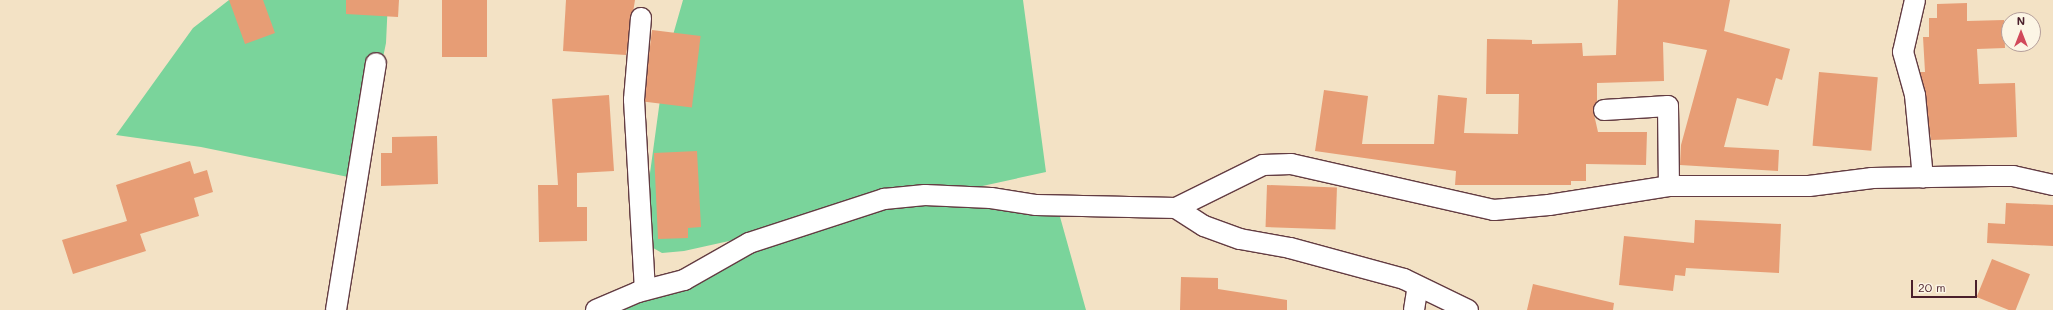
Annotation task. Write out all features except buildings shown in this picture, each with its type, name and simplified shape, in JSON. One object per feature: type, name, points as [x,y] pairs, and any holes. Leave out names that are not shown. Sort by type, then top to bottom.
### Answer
[{"type":"street","points":[[1915,0],[1903,52],[1915,95],[1922,178]]},
{"type":"street","points":[[641,18],[634,100],[645,290]]},
{"type":"street","points":[[336,310],[376,63]]},
{"type":"street","points":[[1604,110],[1668,106],[1669,186]]},
{"type":"street","points":[[596,310],[645,290],[684,280],[749,243],[884,199],[925,195],[991,198],[1050,206],[1176,208],[1264,165],[1291,164],[1494,210],[1549,205],[1669,186],[1809,186],[1872,178],[2013,176],[2053,185]]},
{"type":"street","points":[[1176,208],[1204,226],[1240,239],[1374,270],[1418,286],[1468,310]]},
{"type":"street","points":[[1414,310],[1418,286]]},
{"type":"green space","points":[[229,0],[388,0],[386,43],[358,179],[201,147],[116,135],[193,28]]},
{"type":"green space","points":[[683,0],[1023,0],[1046,172],[932,197],[1057,206],[1086,310],[584,310],[749,243],[815,222],[684,251],[662,253],[648,245],[650,173],[665,63]]}]
